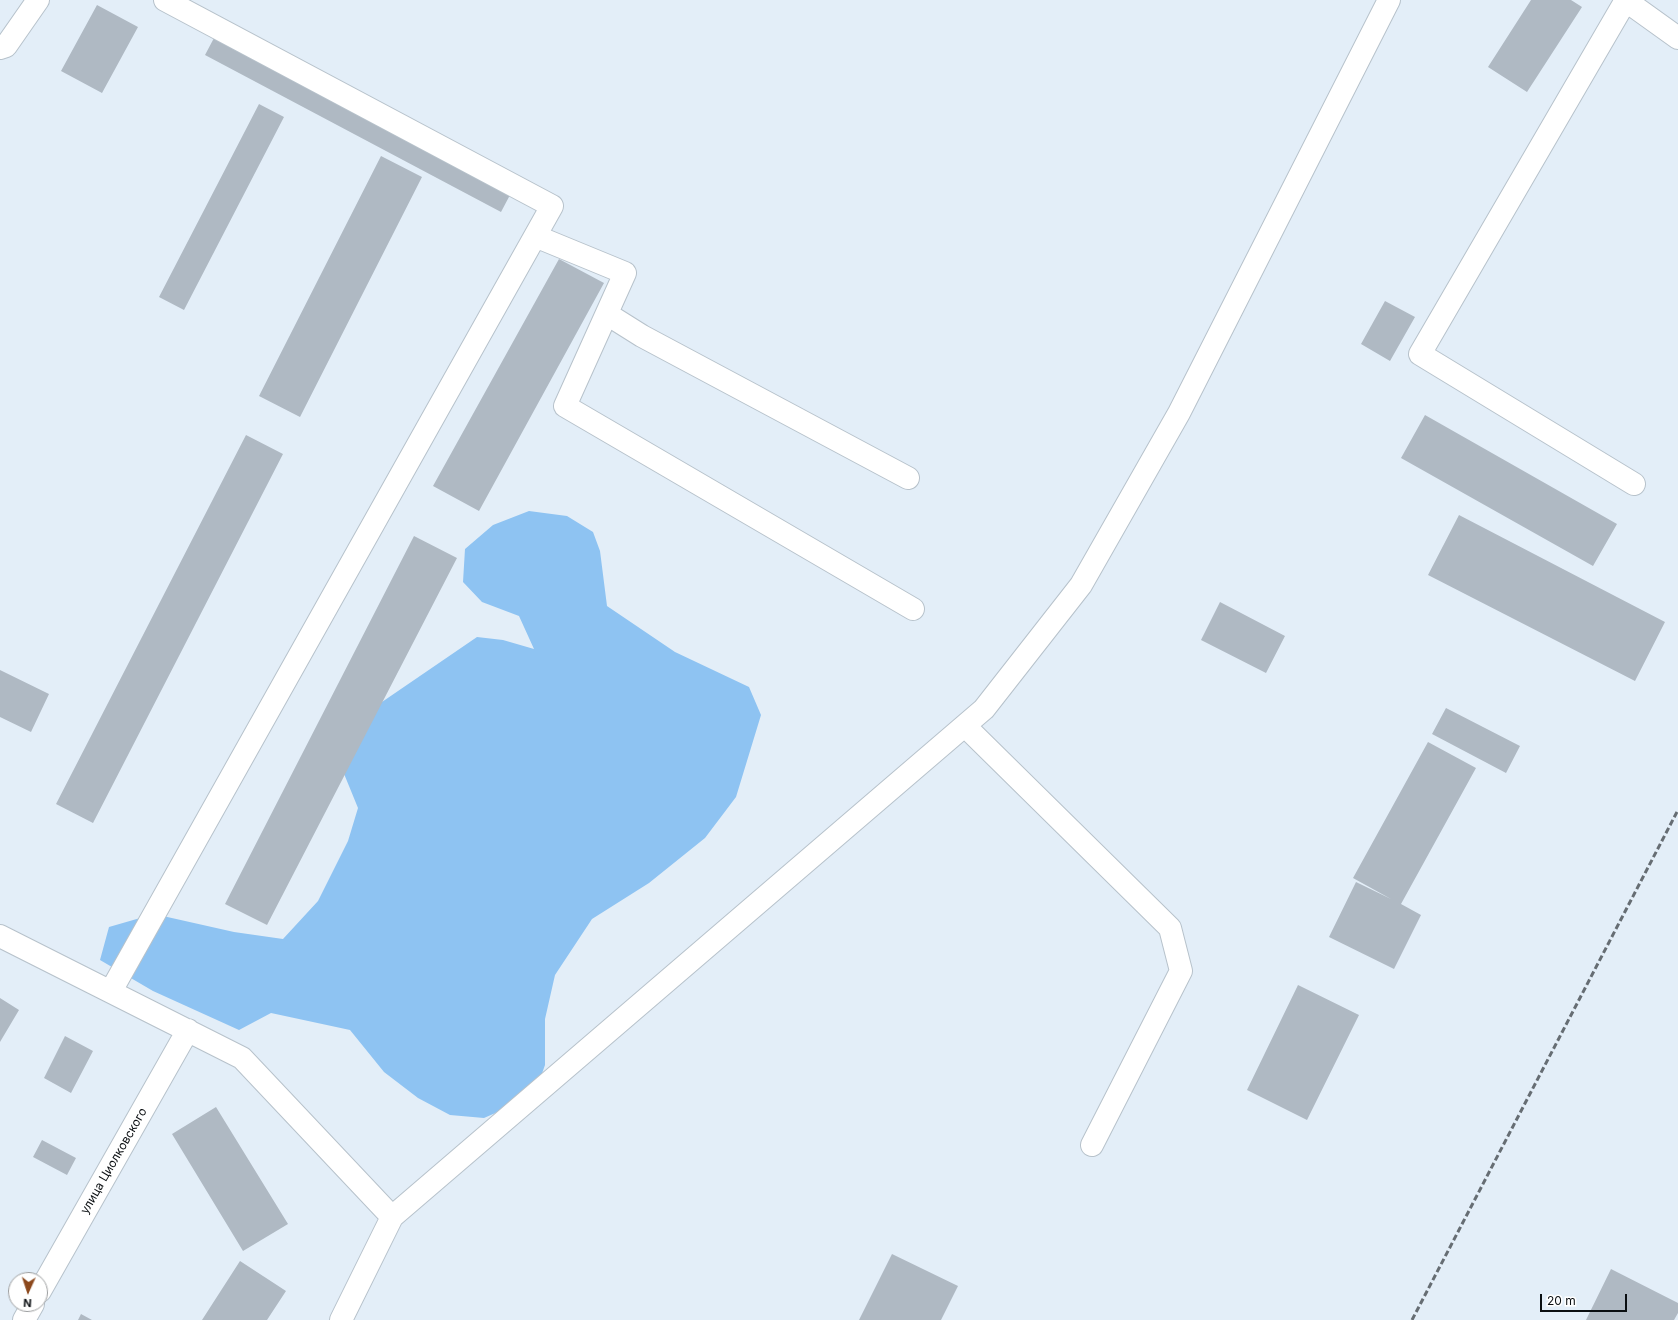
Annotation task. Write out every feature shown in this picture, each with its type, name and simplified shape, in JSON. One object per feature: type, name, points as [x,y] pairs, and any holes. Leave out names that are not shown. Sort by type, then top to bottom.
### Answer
[{"type":"street","points":[[2,51],[38,0]]},
{"type":"street","points":[[110,992],[552,206],[165,0]]},
{"type":"street","points":[[341,1320],[392,1217],[984,709],[1081,585],[1179,412],[1389,0]]},
{"type":"street","points":[[1634,484],[1420,354],[1625,0],[1678,38]]},
{"type":"street","points":[[535,236],[625,273],[565,406],[914,609]]},
{"type":"street","points":[[606,314],[642,336],[908,478]]},
{"type":"street","points":[[964,726],[1170,928],[1181,971],[1092,1145]]},
{"type":"street","points":[[0,936],[242,1058],[392,1217]]},
{"type":"street","name":"улица Циолковского","points":[[48,1278],[188,1030]]},
{"type":"shaded area","points":[[529,511],[567,516],[593,532],[600,551],[607,606],[675,652],[749,687],[761,715],[736,797],[705,838],[649,883],[592,919],[555,975],[545,1019],[545,1065],[534,1096],[484,1118],[450,1115],[418,1098],[384,1072],[350,1030],[271,1013],[239,1030],[153,991],[100,960],[109,927],[154,914],[234,932],[283,939],[318,901],[348,841],[358,808],[340,764],[360,717],[477,637],[503,640],[534,649],[519,616],[482,602],[463,582],[465,549],[493,525]]},
{"type":"building","points":[[1531,0],[1571,0],[1582,7],[1527,92],[1488,67]]},
{"type":"building","points":[[97,5],[138,27],[102,93],[61,71]]},
{"type":"building","points":[[214,38],[510,195],[501,212],[205,55]]},
{"type":"building","points":[[259,104],[284,117],[184,310],[159,297]]},
{"type":"building","points":[[381,156],[422,177],[300,417],[259,396]]},
{"type":"building","points":[[559,259],[604,283],[479,511],[433,486]]},
{"type":"building","points":[[1385,301],[1415,317],[1390,361],[1361,344]]},
{"type":"building","points":[[1425,415],[1617,524],[1593,566],[1401,458]]},
{"type":"building","points":[[246,435],[283,454],[93,823],[56,804]]},
{"type":"building","points":[[1459,515],[1665,622],[1635,681],[1428,575]]},
{"type":"building","points":[[414,536],[457,558],[267,925],[225,904]]},
{"type":"building","points":[[1220,602],[1285,636],[1266,673],[1201,640]]},
{"type":"building","points":[[0,670],[49,694],[31,732],[0,717]]},
{"type":"building","points":[[1446,708],[1520,746],[1506,773],[1432,734]]},
{"type":"building","points":[[1428,742],[1476,768],[1401,904],[1421,915],[1394,969],[1329,937],[1356,882],[1391,899],[1353,878]]},
{"type":"building","points":[[1298,985],[1359,1015],[1307,1120],[1247,1090]]},
{"type":"building","points":[[0,998],[19,1010],[0,1042]]},
{"type":"building","points":[[65,1036],[93,1051],[71,1093],[44,1078]]},
{"type":"building","points":[[216,1107],[288,1224],[243,1251],[172,1134]]},
{"type":"building","points":[[42,1140],[76,1158],[67,1175],[33,1157]]},
{"type":"building","points":[[892,1254],[958,1286],[941,1320],[859,1320]]},
{"type":"building","points":[[240,1261],[286,1291],[267,1320],[202,1320]]},
{"type":"building","points":[[1611,1269],[1678,1303],[1678,1313],[1674,1320],[1586,1320]]},
{"type":"building","points":[[81,1314],[92,1320],[78,1320]]},
{"type":"railway","points":[[1412,1320],[1678,810]]}]
